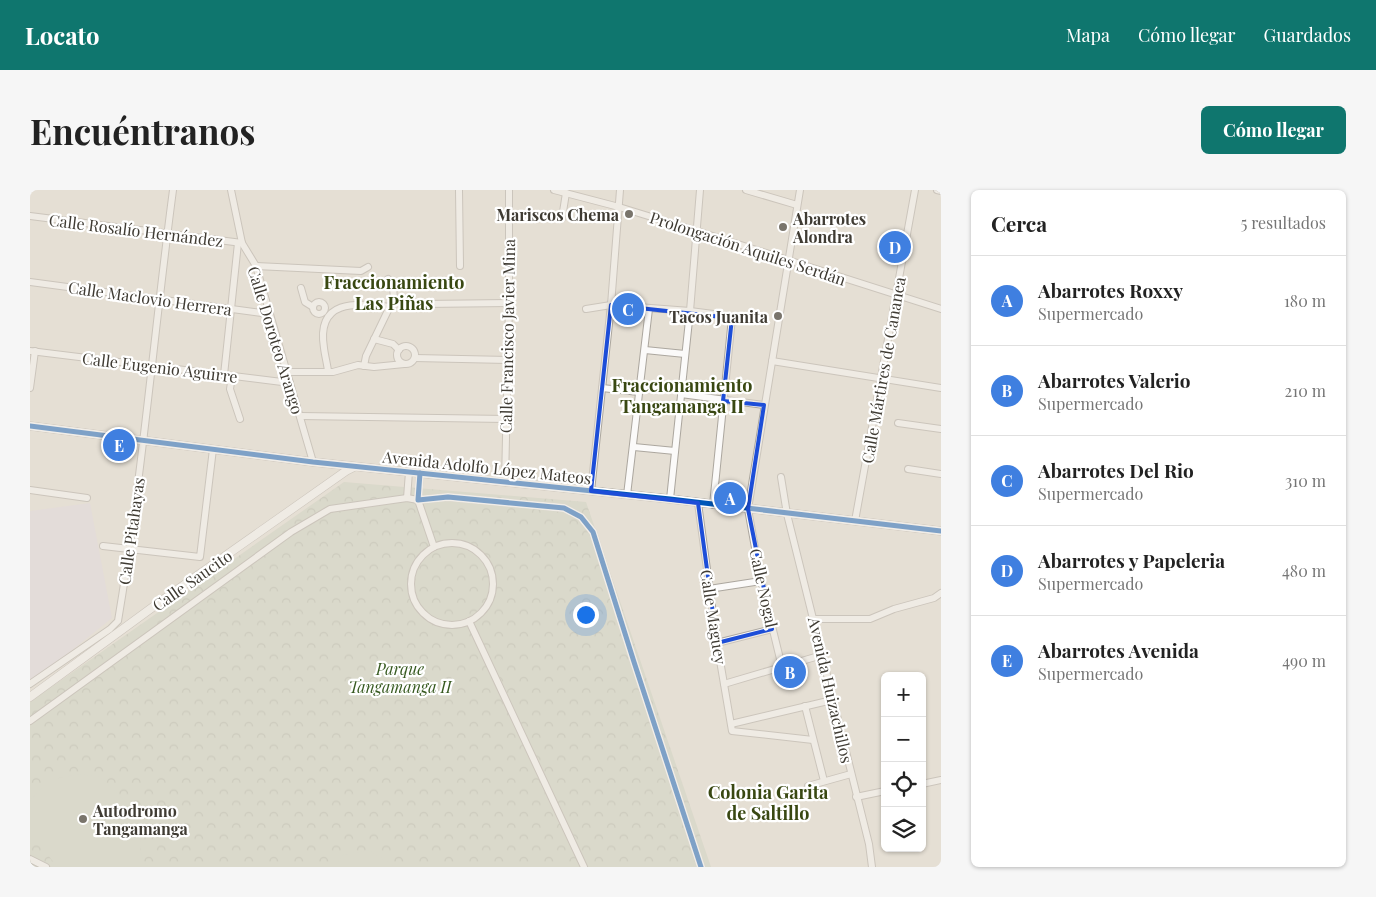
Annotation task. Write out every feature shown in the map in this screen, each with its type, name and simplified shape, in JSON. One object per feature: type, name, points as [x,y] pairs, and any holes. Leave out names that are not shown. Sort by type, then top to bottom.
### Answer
[{"type":"street","name":"Calle Pitahayas","points":[[30,684],[110,629],[118,621],[130,549],[158,299],[173,190]]},
{"type":"street","name":"Calle Doroteo Arango","points":[[224,375],[240,243],[231,190]]},
{"type":"street","points":[[459,190],[460,266]]},
{"type":"street","name":"Calle Francisco Javier Mina","points":[[505,482],[509,303],[509,190]]},
{"type":"street","name":"Prolongación Aquiles Serdán","points":[[554,190],[619,207],[941,309]]},
{"type":"street","points":[[591,491],[611,305],[620,190]]},
{"type":"street","points":[[670,499],[690,312],[700,190]]},
{"type":"street","points":[[746,190],[797,205]]},
{"type":"street","name":"Calle Nogal","points":[[782,668],[761,581],[748,509],[800,190]]},
{"type":"street","name":"Calle Mártires de Cananea","points":[[855,521],[915,190]]},
{"type":"street","points":[[937,190],[941,191]]},
{"type":"street","points":[[562,218],[566,193]]},
{"type":"street","name":"Calle Rosalío Hernández","points":[[30,216],[240,243]]},
{"type":"street","name":"Calle Doroteo Arango","points":[[240,243],[256,266],[313,462]]},
{"type":"street","points":[[256,266],[362,270],[368,267]]},
{"type":"street","points":[[364,366],[366,356],[394,298],[393,288],[388,279]]},
{"type":"street","name":"Calle Maclovio Herrera","points":[[30,282],[269,314]]},
{"type":"street","points":[[302,288],[305,302],[313,307],[316,302],[320,302],[324,306],[324,348],[328,371]]},
{"type":"street","points":[[423,304],[509,303]]},
{"type":"street","points":[[325,314],[348,305],[360,304],[390,307]]},
{"type":"street","points":[[586,309],[611,305],[744,318]]},
{"type":"street","points":[[627,495],[650,309]]},
{"type":"street","points":[[713,504],[732,318]]},
{"type":"street","points":[[374,339],[393,344],[399,350]]},
{"type":"street","points":[[287,372],[333,372],[358,365],[374,367],[410,364],[415,358],[415,352],[410,347],[404,346],[399,350],[397,357],[404,364]]},
{"type":"street","points":[[645,350],[685,354]]},
{"type":"street","points":[[30,388],[32,351]]},
{"type":"street","name":"Calle Eugenio Aguirre","points":[[32,351],[290,384]]},
{"type":"street","points":[[415,358],[508,360]]},
{"type":"street","points":[[772,361],[941,388]]},
{"type":"street","points":[[232,376],[230,389],[240,419]]},
{"type":"street","points":[[602,388],[639,392]]},
{"type":"street","points":[[681,394],[764,405]]},
{"type":"street","points":[[300,416],[506,419]]},
{"type":"street","points":[[898,423],[941,429]]},
{"type":"street","name":"Avenida Adolfo López Mateos","points":[[30,426],[313,462],[670,499],[941,531]]},
{"type":"street","points":[[634,447],[675,450]]},
{"type":"street","points":[[103,546],[200,557],[213,449]]},
{"type":"street","points":[[328,463],[335,471],[333,480]]},
{"type":"street","name":"Calle Saucito","points":[[30,696],[157,604],[333,480],[356,466]]},
{"type":"street","points":[[908,469],[941,474]]},
{"type":"street","points":[[407,498],[409,472]]},
{"type":"street","points":[[420,473],[418,500],[434,548]]},
{"type":"street","name":"Avenida Huizachillos","points":[[780,477],[787,514],[869,844],[872,867]]},
{"type":"street","points":[[30,490],[87,498]]},
{"type":"street","points":[[30,721],[291,532],[330,509],[407,498],[418,500],[448,497],[564,508],[581,517],[593,532],[701,867]]},
{"type":"street","name":"Calle Maguey","points":[[698,503],[716,643],[732,728]]},
{"type":"street","points":[[455,542],[474,548],[492,570],[494,585],[491,599],[483,611],[469,621],[455,625],[441,623],[428,617],[418,606],[412,593],[412,574],[418,561],[428,550],[440,544],[455,542]]},
{"type":"street","points":[[709,589],[761,581]]},
{"type":"street","points":[[814,619],[870,619],[894,609],[934,598],[941,593]]},
{"type":"street","points":[[469,621],[584,867]]},
{"type":"street","points":[[716,643],[772,629]]},
{"type":"street","points":[[724,684],[822,656]]},
{"type":"street","points":[[732,728],[804,706],[828,701]]},
{"type":"street","points":[[804,706],[824,781]]},
{"type":"street","points":[[732,728],[814,740]]},
{"type":"street","points":[[808,786],[851,774]]},
{"type":"street","points":[[926,783],[941,780]]},
{"type":"street","points":[[856,797],[881,792]]},
{"type":"street","points":[[30,859],[46,867]]},
{"type":"highlighted area","points":[[611,305],[732,318],[723,401],[764,405],[748,509],[772,629],[717,643],[698,503],[591,491]]},
{"type":"shaded area","points":[[90,503],[112,618],[30,684],[30,511]]},
{"type":"green space","name":"Parque Tangamanga II","points":[[344,482],[586,502],[711,867],[30,867],[30,702]]},
{"type":"green space","name":"Autodromo Tangamanga","points":[[79,774],[100,777],[129,808],[138,822],[142,857],[148,867],[57,867],[30,831],[30,801],[51,781]]},
{"type":"green space","points":[[369,850],[395,867],[335,867],[343,855]]},
{"type":"cycle path","points":[[30,426],[313,462],[670,499],[941,531]]},
{"type":"cycle path","points":[[420,473],[418,500],[448,497],[564,508],[581,517],[593,532],[701,867]]},
{"type":"place","name":"Mariscos Chema","points":[[629,214]]},
{"type":"place","name":"Abarrotes Alondra","points":[[783,227]]},
{"type":"place","name":"Abarrotes y Papeleria","points":[[895,247]]},
{"type":"place","name":"Abarrotes Del Rio","points":[[628,309]]},
{"type":"place","name":"Tacos Juanita","points":[[778,316]]},
{"type":"place","name":"Abarrotes Avenida","points":[[119,445]]},
{"type":"place","name":"Abarrotes Roxxy","points":[[730,498]]},
{"type":"place","name":"Abarrotes Valerio","points":[[790,672]]},
{"type":"place","name":"Autodromo Tangamanga","points":[[83,819]]},
{"type":"district","name":"Fraccionamiento Las Piñas","points":[[394,292]]},
{"type":"district","name":"Fraccionamiento Tangamanga II","points":[[682,395]]},
{"type":"district","name":"Colonia Garita de Saltillo","points":[[768,802]]}]
